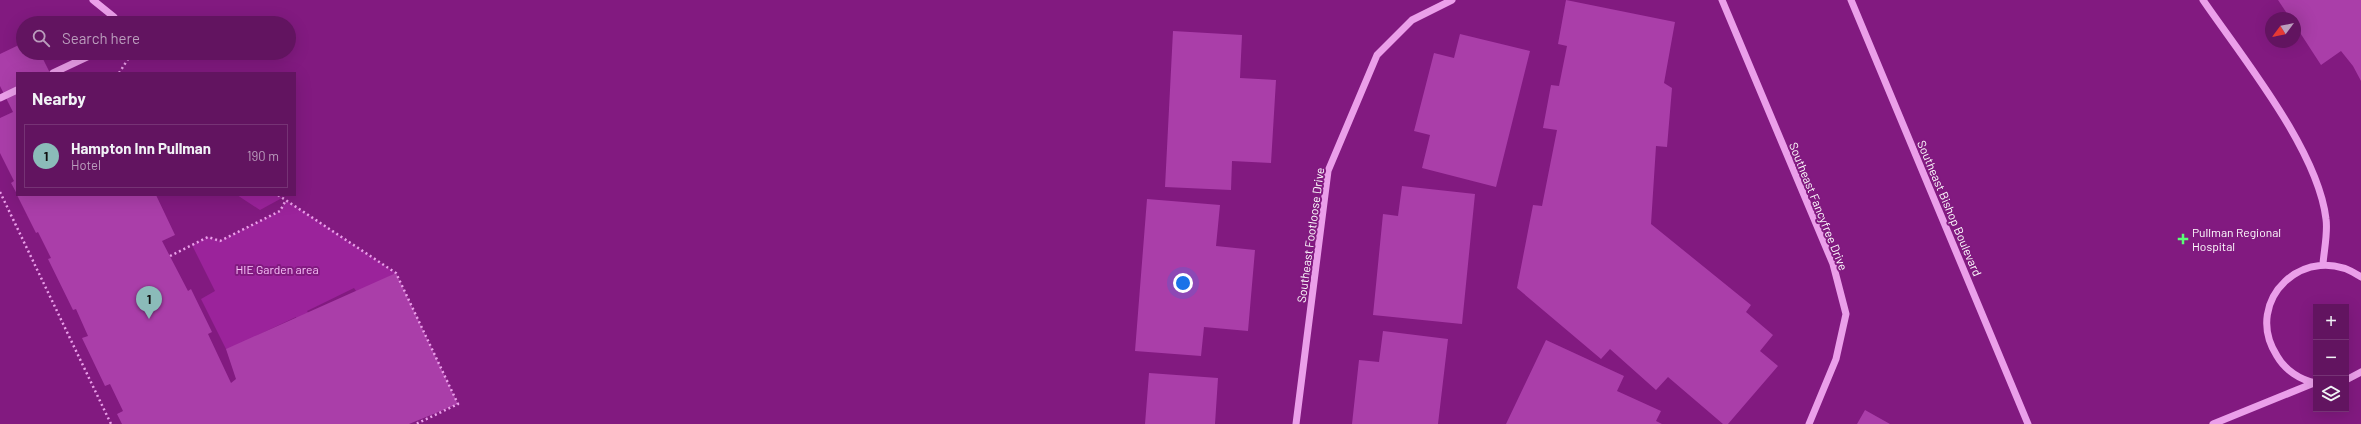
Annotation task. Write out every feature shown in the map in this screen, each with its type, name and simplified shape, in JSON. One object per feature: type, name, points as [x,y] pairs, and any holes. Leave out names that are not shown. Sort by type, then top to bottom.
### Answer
[{"type":"street","points":[[93,0],[113,16]]},
{"type":"street","name":"Southeast Footloose Drive","points":[[1296,424],[1328,171],[1377,55],[1412,20],[1452,0]]},
{"type":"street","name":"Southeast Fancyfree Drive","points":[[1722,0],[1833,264],[1846,314],[1836,359],[1809,424]]},
{"type":"street","name":"Southeast Bishop Boulevard","points":[[1851,0],[2028,424]]},
{"type":"street","points":[[2203,0],[2272,101],[2317,181],[2326,219],[2323,264]]},
{"type":"street","points":[[55,72],[81,60]]},
{"type":"street","points":[[0,98],[16,90]]},
{"type":"street","points":[[2313,382],[2296,376],[2281,364],[2271,348],[2266,329],[2267,310],[2275,292],[2288,278],[2304,268],[2323,264],[2338,266],[2361,276]]},
{"type":"street","points":[[2349,378],[2361,372]]},
{"type":"street","points":[[2213,424],[2313,384]]},
{"type":"path","points":[[120,72],[127,60]]},
{"type":"path","points":[[0,192],[111,424]]},
{"type":"path","points":[[280,196],[396,273],[458,404],[416,424]]},
{"type":"path","points":[[170,256],[208,237],[220,241],[280,211],[286,200]]},
{"type":"green space","points":[[239,196],[279,196],[282,198],[260,210]]},
{"type":"green space","name":"HIE Garden area","points":[[286,200],[396,273],[358,294],[354,288],[307,311],[310,316],[298,322],[296,317],[258,335],[237,352],[226,349],[201,299],[215,291],[192,245],[208,237],[220,241],[280,211]]},
{"type":"building","points":[[1566,0],[1675,22],[1664,83],[1672,88],[1667,147],[1656,146],[1651,224],[1751,305],[1746,312],[1773,335],[1760,351],[1778,366],[1728,424],[1723,424],[1668,377],[1656,390],[1610,349],[1601,359],[1517,288],[1533,205],[1542,206],[1557,130],[1543,128],[1551,85],[1559,86],[1567,46],[1558,44]]},
{"type":"building","points":[[2278,0],[2361,0],[2361,81],[2353,66],[2341,51],[2321,65],[2301,34],[2301,12],[2286,12]]},
{"type":"building","points":[[1173,31],[1242,35],[1240,78],[1276,80],[1271,163],[1232,161],[1231,190],[1165,187]]},
{"type":"building","points":[[1460,34],[1530,51],[1496,187],[1422,168],[1430,135],[1414,131],[1434,53],[1454,58]]},
{"type":"building","points":[[16,46],[16,60],[44,60],[50,72],[16,72],[16,192],[11,183],[14,181],[0,153],[0,118],[13,112],[0,86],[0,54]]},
{"type":"building","points":[[1402,186],[1475,194],[1462,324],[1373,315],[1383,214],[1398,216]]},
{"type":"building","points":[[18,196],[156,196],[175,235],[162,241],[188,291],[191,289],[212,332],[208,334],[231,383],[236,379],[226,349],[396,273],[458,404],[409,424],[122,424],[117,414],[123,411],[110,384],[105,386],[82,338],[88,336],[76,309],[73,310],[48,259],[51,258],[38,232],[36,233]]},
{"type":"building","points":[[1147,199],[1220,205],[1216,246],[1255,250],[1248,331],[1204,327],[1201,356],[1135,351]]},
{"type":"building","points":[[1383,331],[1448,339],[1438,424],[1352,424],[1359,360],[1379,362]]},
{"type":"building","points":[[1546,340],[1624,376],[1617,391],[1661,411],[1656,421],[1662,424],[1506,424]]},
{"type":"building","points":[[1149,373],[1218,378],[1215,424],[1145,424]]},
{"type":"building","points":[[1865,410],[1890,424],[1857,424]]},
{"type":"place","name":"Pullman Regional Hospital","points":[[2183,239]]},
{"type":"place","name":"Hampton Inn Pullman","points":[[149,319]]}]
